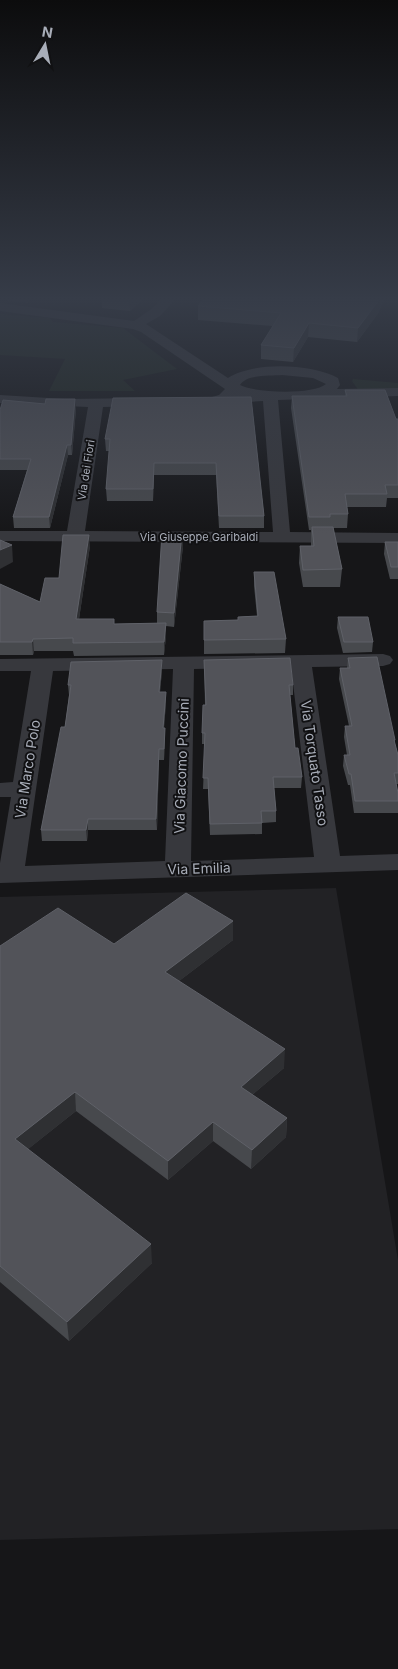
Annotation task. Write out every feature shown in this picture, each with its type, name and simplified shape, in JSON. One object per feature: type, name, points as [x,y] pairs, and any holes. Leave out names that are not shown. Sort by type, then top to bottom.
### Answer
[{"type":"street","points":[[219,378],[243,392],[270,396]]},
{"type":"street","points":[[237,378],[232,382],[232,391],[229,395],[205,401],[288,395],[397,392]]},
{"type":"street","points":[[282,378],[288,395]]},
{"type":"street","points":[[313,394],[328,390],[333,383],[329,378]]},
{"type":"street","points":[[370,378],[397,392]]},
{"type":"street","points":[[270,396],[282,538]]},
{"type":"street","points":[[0,399],[64,403],[161,402]]},
{"type":"street","name":"Via dei Fiori","points":[[75,537],[96,403]]},
{"type":"street","name":"Via Giuseppe Garibaldi","points":[[0,536],[398,538]]},
{"type":"street","points":[[0,665],[384,660]]},
{"type":"street","name":"Via Torquato Tasso","points":[[301,661],[328,864]]},
{"type":"street","name":"Via Giacomo Puccini","points":[[178,869],[184,662]]},
{"type":"street","name":"Via Marco Polo","points":[[6,875],[12,790],[43,664]]},
{"type":"street","name":"Via Emilia","points":[[6,875],[398,862]]},
{"type":"shaded area","points":[[56,378],[133,378],[123,380],[135,391],[49,391]]},
{"type":"shaded area","points":[[353,379],[398,383],[398,390],[359,391],[352,381]]},
{"type":"shaded area","points":[[336,888],[398,1260],[398,1529],[0,1540],[0,897]]},
{"type":"building","points":[[345,390],[385,390],[396,419],[398,419],[398,485],[385,485],[387,494],[345,494],[348,514],[330,514],[330,517],[309,517],[292,396],[347,396]]},
{"type":"building","points":[[251,397],[264,516],[219,516],[216,463],[154,463],[153,489],[106,489],[110,439],[105,439],[113,398]]},
{"type":"building","points":[[46,399],[75,399],[71,445],[67,445],[49,517],[13,517],[31,459],[0,459],[0,410],[3,400],[45,404]]},
{"type":"building","points":[[312,527],[333,527],[342,569],[303,570],[300,546],[314,546]]},
{"type":"building","points":[[162,533],[182,533],[174,613],[157,612]]},
{"type":"building","points":[[63,535],[89,535],[76,619],[114,619],[114,624],[166,623],[164,642],[73,643],[73,638],[33,639],[32,642],[0,642],[0,584],[40,602],[45,578],[59,578]]},
{"type":"building","points":[[0,540],[12,545],[0,550]]},
{"type":"building","points":[[385,542],[398,542],[398,567],[391,567]]},
{"type":"building","points":[[254,572],[274,572],[286,639],[204,640],[204,621],[238,620],[238,617],[258,616]]},
{"type":"building","points":[[338,617],[368,617],[373,642],[344,642]]},
{"type":"building","points":[[377,657],[398,755],[398,773],[394,773],[398,801],[355,801],[351,774],[349,774],[344,755],[350,755],[345,726],[352,726],[340,668],[350,668],[348,658]]},
{"type":"building","points":[[290,658],[293,685],[289,685],[295,748],[298,748],[302,777],[273,777],[276,811],[261,811],[262,823],[210,824],[208,778],[203,778],[205,733],[202,733],[203,705],[206,705],[204,660]]},
{"type":"building","points":[[162,660],[159,692],[166,692],[163,728],[165,728],[164,749],[159,749],[156,819],[88,819],[86,830],[41,830],[61,727],[65,727],[71,685],[68,685],[71,662]]},
{"type":"building","points":[[186,893],[233,921],[165,972],[285,1049],[241,1087],[287,1118],[252,1150],[213,1122],[168,1161],[75,1092],[15,1139],[151,1244],[67,1322],[0,1266],[0,946],[58,908],[114,944]]}]
